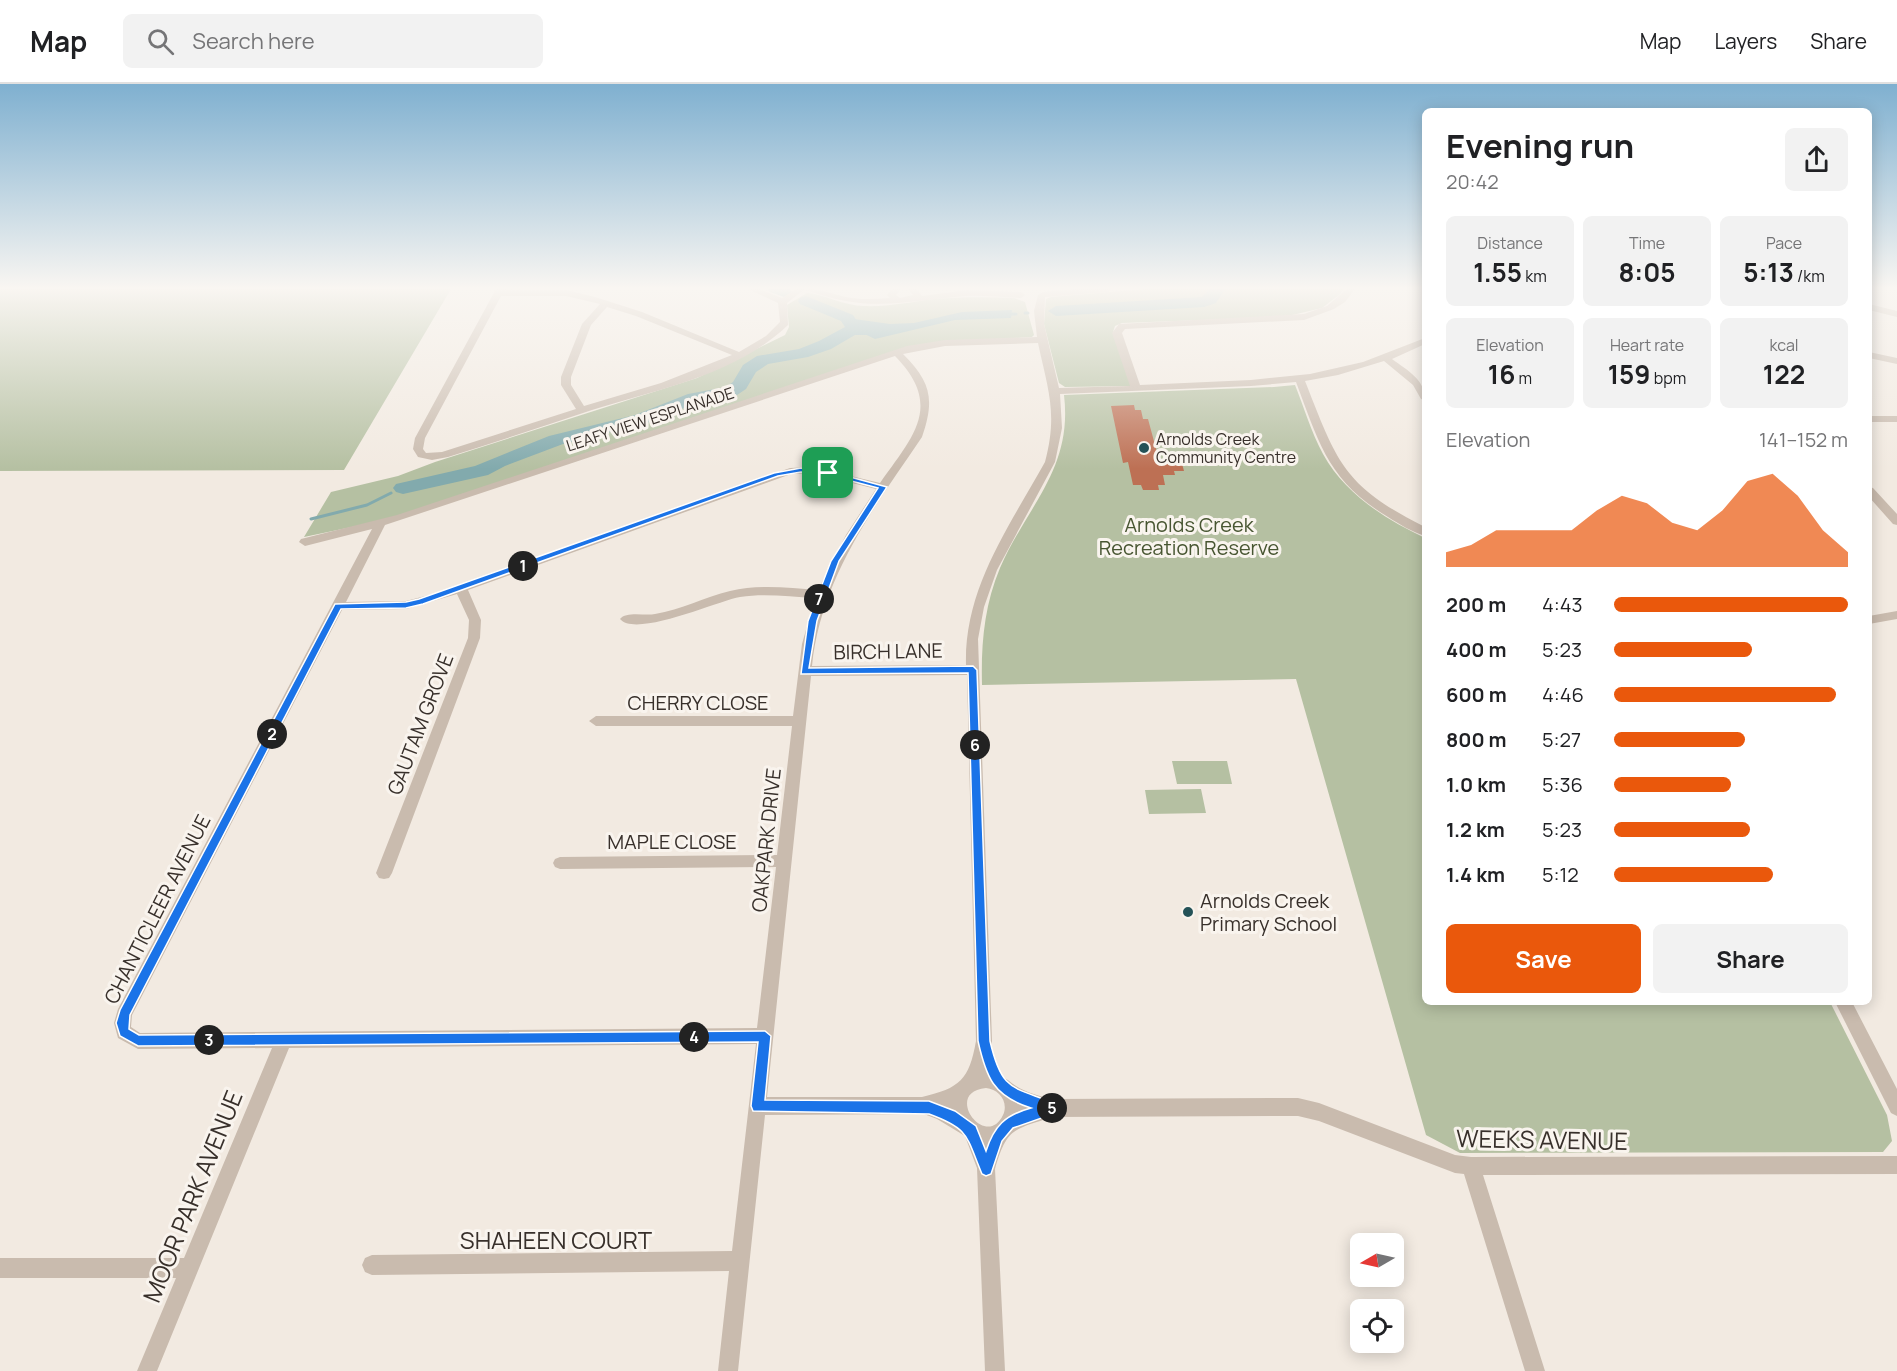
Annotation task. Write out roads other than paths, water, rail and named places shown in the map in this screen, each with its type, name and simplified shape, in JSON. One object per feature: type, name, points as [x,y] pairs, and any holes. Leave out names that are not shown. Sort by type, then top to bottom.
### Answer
[{"type":"street","points":[[468,349],[420,438],[419,453],[427,457],[444,455],[687,377],[751,349]]},
{"type":"street","points":[[577,349],[566,377],[566,385],[582,411]]},
{"type":"street","points":[[725,349],[739,355]]},
{"type":"street","name":"LEAFY VIEW ESPLANADE","points":[[305,543],[381,523],[912,349]]},
{"type":"street","points":[[986,1169],[960,1111],[960,1100],[980,1066],[984,1041],[972,639],[978,607],[991,570],[1050,462],[1058,423],[1045,349]]},
{"type":"street","points":[[1123,349],[1136,388]]},
{"type":"street","points":[[1054,391],[1300,381],[1356,369],[1408,349]]},
{"type":"street","name":"OAKPARK DRIVE","points":[[728,1371],[810,632],[821,594],[835,561],[917,437],[924,412],[921,380],[917,372],[897,353]]},
{"type":"street","points":[[1872,356],[1897,362]]},
{"type":"street","points":[[1386,359],[1410,376],[1422,393]]},
{"type":"street","points":[[1300,381],[1330,454],[1348,480],[1385,511],[1422,530]]},
{"type":"street","points":[[1872,419],[1897,419]]},
{"type":"street","points":[[339,606],[406,605],[461,588],[783,473],[813,470],[883,487]]},
{"type":"street","points":[[1872,493],[1897,521]]},
{"type":"street","name":"CHANTICLEER AVENUE","points":[[381,523],[124,1014],[122,1023],[124,1032],[138,1041],[765,1036]]},
{"type":"street","name":"GAUTAM GROVE","points":[[384,873],[474,638],[475,620],[461,588]]},
{"type":"street","points":[[626,619],[662,619],[714,599],[746,591],[821,594]]},
{"type":"street","points":[[1872,619],[1897,615]]},
{"type":"street","name":"BIRCH LANE","points":[[804,671],[973,670]]},
{"type":"street","name":"CHERRY CLOSE","points":[[596,722],[799,721]]},
{"type":"street","name":"MAPLE CLOSE","points":[[560,863],[785,861]]},
{"type":"street","points":[[1845,1005],[1889,1076],[1897,1107]]},
{"type":"street","name":"MOOR PARK AVENUE","points":[[147,1371],[284,1040]]},
{"type":"street","points":[[984,1041],[990,1068],[1014,1105],[1005,1127],[992,1148],[986,1169],[995,1371]]},
{"type":"street","points":[[758,1106],[922,1106],[946,1100],[981,1080],[1003,1087]]},
{"type":"street","name":"WEEKS AVENUE","points":[[1003,1087],[1029,1102],[1052,1108],[1298,1107],[1319,1112],[1455,1164],[1471,1166],[1897,1165]]},
{"type":"street","points":[[922,1106],[941,1111],[970,1129],[989,1135],[1005,1127]]},
{"type":"street","name":"WEEKS AVENUE","points":[[1005,1127],[1025,1116],[1052,1108]]},
{"type":"street","points":[[1471,1166],[1535,1371]]},
{"type":"street","name":"SHAHEEN COURT","points":[[372,1265],[740,1262]]},
{"type":"street","points":[[0,1268],[189,1268]]},
{"type":"waterway","points":[[403,488],[481,471],[498,462],[556,440],[641,419],[694,398],[731,391],[740,385],[749,369],[763,360],[813,349]]},
{"type":"waterway","points":[[311,519],[367,505],[391,493]]},
{"type":"place","name":"Arnolds Creek Community Centre","points":[[1144,448]]},
{"type":"place","name":"Arnolds Creek Primary School","points":[[1188,912]]},
{"type":"park label","name":"Arnolds Creek Recreation Reserve","points":[[1189,536]]}]
